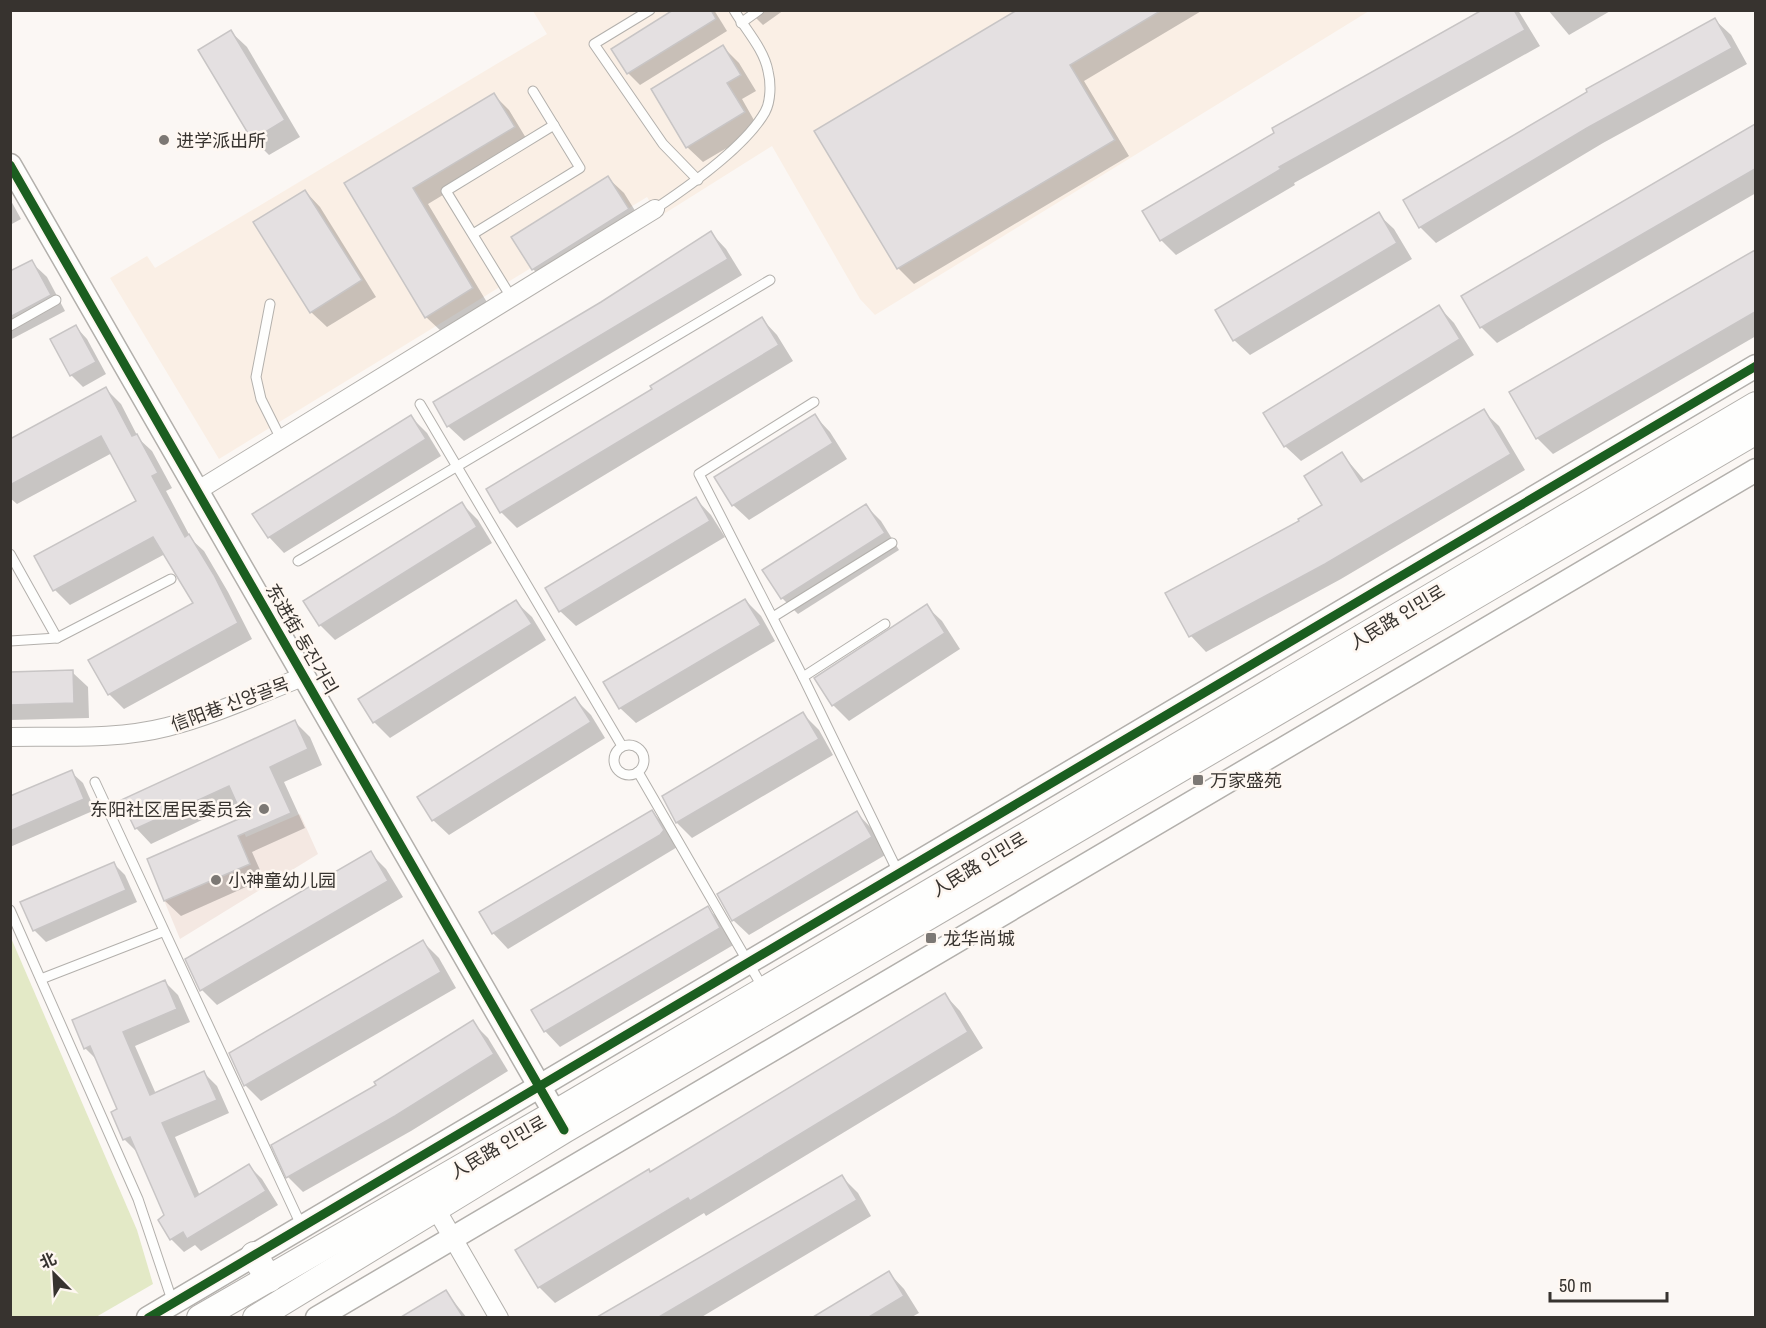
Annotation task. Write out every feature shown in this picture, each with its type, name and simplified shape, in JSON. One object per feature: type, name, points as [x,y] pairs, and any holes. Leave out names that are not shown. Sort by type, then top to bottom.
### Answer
[{"type":"main road","name":"人民路 인민로","points":[[256,1317],[436,1209],[559,1122],[764,990],[1755,405]]},
{"type":"main road","name":"人民路 인민로","points":[[200,1317],[559,1122],[1755,431]]},
{"type":"main road","points":[[254,1255],[269,1279]]},
{"type":"street","name":"东进街 동진거리","points":[[10,165],[559,1122]]},
{"type":"street","points":[[197,491],[655,209]]},
{"type":"street","points":[[148,1317],[1755,366]]},
{"type":"street","points":[[317,1317],[454,1239],[1755,470]]},
{"type":"street","name":"信阳巷 신양골목","points":[[10,737],[93,736],[164,728],[197,718],[304,676]]},
{"type":"street","points":[[436,1209],[499,1317]]},
{"type":"lane","points":[[650,10],[594,44],[663,144],[698,180]]},
{"type":"lane","points":[[655,209],[698,180],[754,127],[766,111],[770,95],[768,70],[759,50],[734,10]]},
{"type":"lane","points":[[741,23],[759,10]]},
{"type":"lane","points":[[472,234],[580,168],[532,91]]},
{"type":"lane","points":[[511,297],[446,190],[554,125]]},
{"type":"lane","points":[[298,561],[770,280]]},
{"type":"lane","points":[[10,326],[56,300]]},
{"type":"lane","points":[[270,304],[256,377],[261,399],[281,439]]},
{"type":"lane","points":[[814,402],[699,474],[803,677],[899,874]]},
{"type":"lane","points":[[420,404],[622,746]]},
{"type":"lane","points":[[773,617],[892,543]]},
{"type":"lane","points":[[10,554],[57,638]]},
{"type":"lane","points":[[10,641],[57,638],[171,579]]},
{"type":"lane","points":[[803,677],[885,624]]},
{"type":"lane","points":[[622,746],[636,747],[643,754],[643,764],[638,772],[628,775],[616,767],[614,758],[622,746]]},
{"type":"lane","points":[[638,772],[764,990]]},
{"type":"lane","points":[[95,782],[162,932],[302,1227]]},
{"type":"lane","points":[[10,910],[148,1225],[173,1303]]},
{"type":"lane","points":[[41,979],[162,932]]},
{"type":"shaded area","points":[[533,11],[1369,11],[875,315],[860,299],[772,146],[659,217],[647,197],[219,459],[110,278],[147,256],[155,268],[547,34]]},
{"type":"shaded area","name":"小神童幼儿园","points":[[300,814],[318,854],[180,939],[147,859],[238,819],[246,837]]},
{"type":"green space","points":[[11,938],[137,1230],[153,1284],[96,1317],[11,1317]]},
{"type":"building","points":[[673,10],[711,10],[716,19],[627,74],[611,49]]},
{"type":"building","points":[[1017,10],[1162,10],[1070,65],[1115,140],[897,269],[814,131]]},
{"type":"building","points":[[1482,10],[1514,10],[1525,30],[1279,167],[1281,169],[1160,241],[1142,211],[1274,133],[1272,128]]},
{"type":"building","points":[[1715,18],[1732,48],[1587,128],[1419,228],[1403,200],[1587,92],[1586,89]]},
{"type":"building","points":[[231,30],[285,120],[252,140],[198,50]]},
{"type":"building","points":[[723,45],[741,75],[727,83],[745,112],[686,148],[651,89]]},
{"type":"building","points":[[494,93],[515,127],[413,188],[473,288],[425,318],[344,183]]},
{"type":"building","points":[[1755,124],[1755,169],[1480,328],[1461,296]]},
{"type":"building","points":[[608,176],[629,209],[532,270],[511,237]]},
{"type":"building","points":[[305,190],[362,280],[310,313],[253,222]]},
{"type":"building","points":[[1379,212],[1397,243],[1233,341],[1215,310]]},
{"type":"building","points":[[711,231],[728,259],[447,427],[433,402],[601,302]]},
{"type":"building","points":[[1755,250],[1755,312],[1536,439],[1509,392]]},
{"type":"building","points":[[32,260],[51,295],[10,317],[10,271]]},
{"type":"building","points":[[1439,305],[1460,339],[1284,447],[1263,413]]},
{"type":"building","points":[[762,317],[779,345],[500,513],[486,489],[652,389],[650,386]]},
{"type":"building","points":[[76,325],[96,362],[70,376],[50,339]]},
{"type":"building","points":[[106,387],[132,436],[137,434],[158,473],[152,476],[185,537],[189,534],[214,575],[238,623],[108,695],[88,660],[193,603],[153,537],[53,591],[34,556],[136,501],[101,436],[10,485],[10,439]]},
{"type":"building","points":[[1484,409],[1511,454],[1325,564],[1189,637],[1165,593],[1299,521],[1298,519],[1322,505],[1304,476],[1342,452],[1361,482]]},
{"type":"building","points":[[815,414],[833,443],[732,506],[714,477]]},
{"type":"building","points":[[411,415],[426,439],[268,538],[252,514]]},
{"type":"building","points":[[696,497],[710,521],[559,612],[545,588]]},
{"type":"building","points":[[462,502],[477,527],[319,626],[303,601]]},
{"type":"building","points":[[866,504],[885,533],[781,599],[762,570]]},
{"type":"building","points":[[745,599],[761,625],[619,709],[603,682]]},
{"type":"building","points":[[516,600],[532,624],[373,723],[358,699]]},
{"type":"building","points":[[927,604],[945,633],[832,706],[814,678]]},
{"type":"building","points":[[73,670],[74,703],[10,705],[10,672]]},
{"type":"building","points":[[575,697],[591,722],[432,821],[417,797]]},
{"type":"building","points":[[803,712],[819,739],[676,823],[662,796]]},
{"type":"building","points":[[295,720],[308,749],[270,767],[291,813],[238,836],[250,864],[164,901],[147,859],[243,817],[229,786],[135,829],[121,800]]},
{"type":"building","points":[[72,770],[84,799],[10,831],[10,796]]},
{"type":"building","points":[[652,810],[664,830],[660,835],[492,934],[479,912]]},
{"type":"building","points":[[857,811],[872,837],[732,921],[717,894]]},
{"type":"building","points":[[371,851],[388,881],[200,991],[185,959]]},
{"type":"building","points":[[114,862],[126,890],[33,931],[20,902]]},
{"type":"building","points":[[708,906],[720,928],[544,1032],[531,1010]]},
{"type":"building","points":[[423,940],[441,972],[244,1086],[229,1053]]},
{"type":"building","points":[[165,980],[177,1009],[123,1032],[150,1095],[204,1071],[217,1100],[162,1123],[195,1197],[249,1164],[266,1191],[187,1239],[183,1232],[170,1240],[158,1220],[164,1215],[130,1137],[123,1140],[111,1112],[117,1109],[90,1046],[84,1049],[72,1020]]},
{"type":"building","points":[[945,993],[968,1032],[690,1201],[688,1198],[538,1288],[515,1250],[649,1169],[650,1172]]},
{"type":"building","points":[[473,1020],[494,1054],[395,1116],[286,1178],[271,1145],[376,1085],[374,1082]]},
{"type":"building","points":[[842,1175],[857,1200],[659,1317],[597,1317]]},
{"type":"building","points":[[889,1271],[904,1296],[869,1317],[813,1317]]},
{"type":"building","points":[[446,1290],[463,1317],[401,1317]]},
{"type":"cycle path","points":[[10,165],[564,1130]]},
{"type":"cycle path","points":[[148,1318],[1756,366]]},
{"type":"place","name":"进学派出所","points":[[164,140]]},
{"type":"place","name":"万家盛苑","points":[[1198,780]]},
{"type":"place","name":"东阳社区居民委员会","points":[[264,809]]},
{"type":"place","name":"小神童幼儿园","points":[[216,880]]},
{"type":"place","name":"龙华尚城","points":[[931,938]]}]
